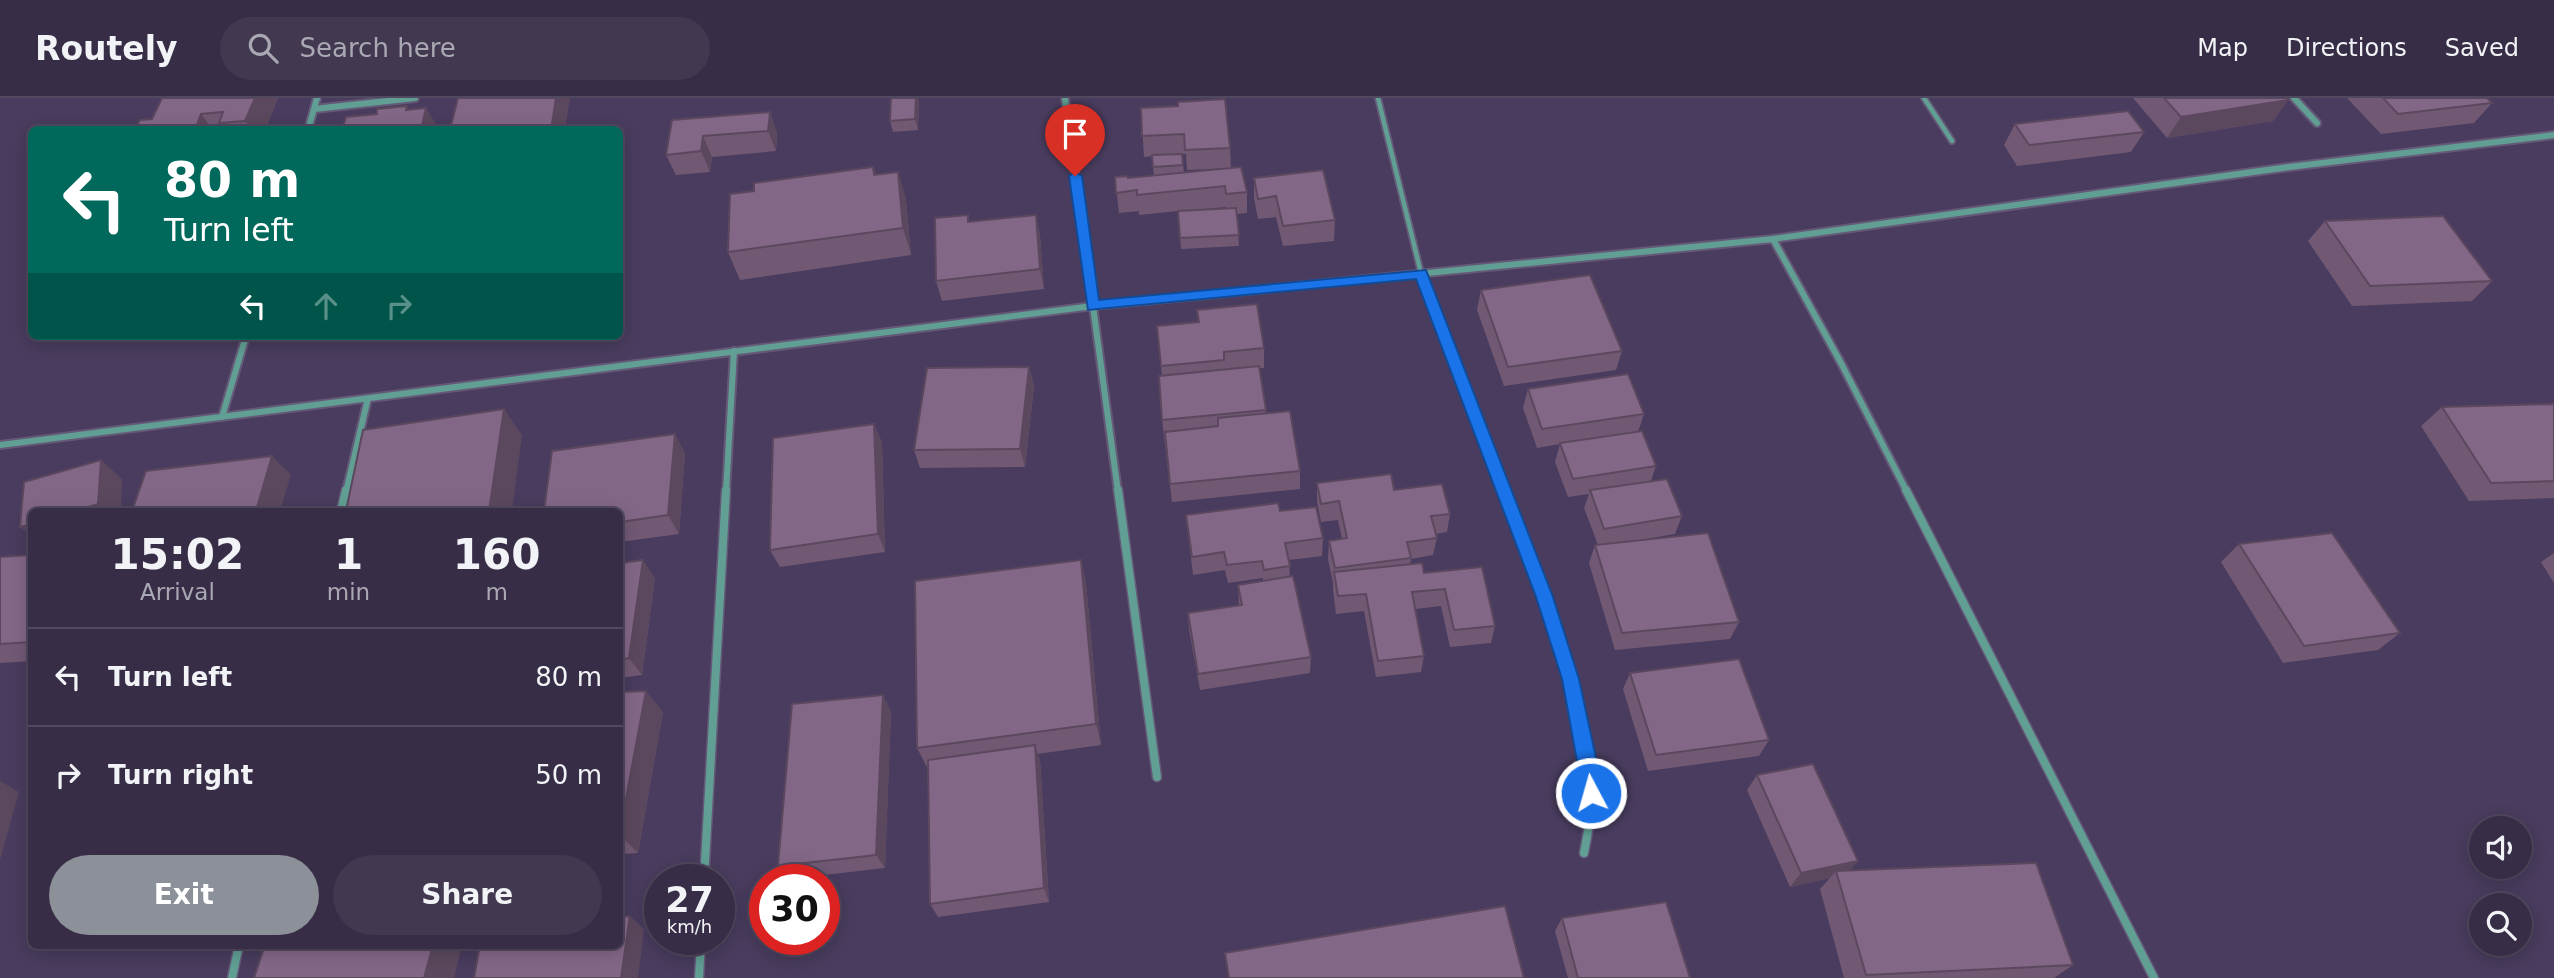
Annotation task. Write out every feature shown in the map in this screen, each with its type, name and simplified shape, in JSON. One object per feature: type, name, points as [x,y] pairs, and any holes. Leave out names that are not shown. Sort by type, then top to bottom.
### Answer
[{"type":"street","points":[[309,126],[317,98]]},
{"type":"street","points":[[314,108],[415,98]]},
{"type":"street","points":[[1065,98],[1157,777]]},
{"type":"street","points":[[2294,98],[2317,123]]},
{"type":"street","points":[[1,447],[1093,306],[1773,239],[2276,169],[2554,135]]},
{"type":"street","points":[[1773,239],[1841,363],[2154,978]]},
{"type":"street","points":[[1421,273],[1544,597],[1571,679],[1590,772],[1591,815],[1584,853]]},
{"type":"street","points":[[222,417],[245,340]]},
{"type":"street","points":[[705,864],[734,351]]},
{"type":"street","points":[[342,508],[368,398]]},
{"type":"street","points":[[232,978],[238,949]]},
{"type":"street","points":[[699,978],[700,955]]},
{"type":"lane","points":[[1378,98],[1421,273]]},
{"type":"lane","points":[[1924,98],[1952,141]]},
{"type":"building","points":[[162,98],[255,98],[245,121],[219,123],[223,112],[201,114],[196,126],[137,126],[140,120],[152,119]]},
{"type":"building","points":[[458,98],[556,98],[552,126],[451,126]]},
{"type":"building","points":[[891,98],[916,98],[915,119],[890,121]]},
{"type":"building","points":[[2164,98],[2286,98],[2288,100],[2181,117]]},
{"type":"building","points":[[2383,98],[2487,98],[2492,103],[2398,114]]},
{"type":"building","points":[[1225,99],[1230,148],[1185,150],[1184,134],[1142,136],[1141,108]]},
{"type":"building","points":[[407,106],[406,110],[426,108],[422,126],[343,126],[346,117],[377,114],[377,109]]},
{"type":"building","points":[[2128,111],[2144,132],[2029,145],[2015,124]]},
{"type":"building","points":[[770,112],[768,131],[703,136],[701,151],[666,155],[672,120]]},
{"type":"building","points":[[1182,154],[1183,165],[1153,167],[1152,155]]},
{"type":"building","points":[[873,167],[874,175],[898,172],[903,228],[728,252],[730,194],[754,191],[754,183]]},
{"type":"building","points":[[1241,167],[1247,192],[1226,194],[1225,186],[1137,195],[1137,190],[1116,193],[1115,177]]},
{"type":"building","points":[[1323,170],[1335,220],[1283,226],[1276,196],[1258,199],[1254,178]]},
{"type":"building","points":[[1236,208],[1239,235],[1180,238],[1178,211]]},
{"type":"building","points":[[968,215],[968,222],[1036,215],[1040,269],[936,281],[935,218]]},
{"type":"building","points":[[2443,216],[2492,281],[2370,286],[2325,221]]},
{"type":"building","points":[[1590,275],[1622,351],[1508,367],[1481,290]]},
{"type":"building","points":[[1257,304],[1264,348],[1224,352],[1224,360],[1161,366],[1157,326],[1199,322],[1197,310]]},
{"type":"building","points":[[1259,366],[1266,410],[1162,420],[1159,376]]},
{"type":"building","points":[[1029,367],[1020,449],[914,450],[927,368]]},
{"type":"building","points":[[1628,374],[1644,414],[1542,429],[1528,389]]},
{"type":"building","points":[[2554,404],[2554,481],[2491,483],[2442,407]]},
{"type":"building","points":[[504,409],[489,508],[347,508],[363,430]]},
{"type":"building","points":[[1290,411],[1300,471],[1170,484],[1165,432],[1218,426],[1218,418]]},
{"type":"building","points":[[874,424],[878,534],[770,550],[773,438]]},
{"type":"building","points":[[1642,431],[1656,466],[1573,479],[1560,443]]},
{"type":"building","points":[[675,434],[668,515],[623,522],[623,508],[544,508],[552,451]]},
{"type":"building","points":[[272,456],[257,508],[133,508],[146,471]]},
{"type":"building","points":[[101,460],[98,504],[85,508],[28,508],[28,525],[20,527],[24,482]]},
{"type":"building","points":[[1391,474],[1394,490],[1442,484],[1450,514],[1431,516],[1437,538],[1407,542],[1411,558],[1335,568],[1329,541],[1347,538],[1339,501],[1321,504],[1317,483]]},
{"type":"building","points":[[1667,479],[1682,516],[1604,529],[1590,490]]},
{"type":"building","points":[[1278,503],[1280,511],[1316,507],[1323,538],[1285,543],[1290,566],[1264,570],[1262,561],[1227,565],[1224,552],[1192,557],[1186,515]]},
{"type":"building","points":[[1708,533],[1739,622],[1622,633],[1595,545]]},
{"type":"building","points":[[2332,533],[2400,633],[2304,646],[2239,544]]},
{"type":"building","points":[[28,555],[28,642],[0,644],[0,557]]},
{"type":"building","points":[[643,560],[629,658],[623,659],[623,563]]},
{"type":"building","points":[[1081,560],[1096,724],[917,748],[915,581]]},
{"type":"building","points":[[1422,563],[1424,573],[1482,567],[1495,626],[1454,630],[1445,589],[1412,592],[1424,656],[1378,661],[1366,594],[1338,596],[1334,572]]},
{"type":"building","points":[[1293,576],[1311,657],[1198,674],[1188,613],[1242,605],[1238,585]]},
{"type":"building","points":[[1739,659],[1769,740],[1656,755],[1630,673]]},
{"type":"building","points":[[646,691],[623,814],[623,692]]},
{"type":"building","points":[[883,695],[876,855],[778,864],[792,704]]},
{"type":"building","points":[[1035,745],[1044,888],[930,904],[928,760]]},
{"type":"building","points":[[1813,764],[1858,861],[1801,873],[1757,775]]},
{"type":"building","points":[[2036,863],[2073,965],[1866,975],[1836,871]]},
{"type":"building","points":[[1666,902],[1690,978],[1578,978],[1562,918]]},
{"type":"building","points":[[1505,906],[1524,978],[1229,978],[1225,953]]},
{"type":"building","points":[[630,916],[621,978],[474,978],[479,949],[623,949],[623,917]]},
{"type":"building","points":[[264,949],[432,949],[424,978],[254,978]]},
{"type":"route","points":[[1075,176],[1093,306],[1421,273],[1544,597],[1571,679],[1590,772],[1591,793]]}]
